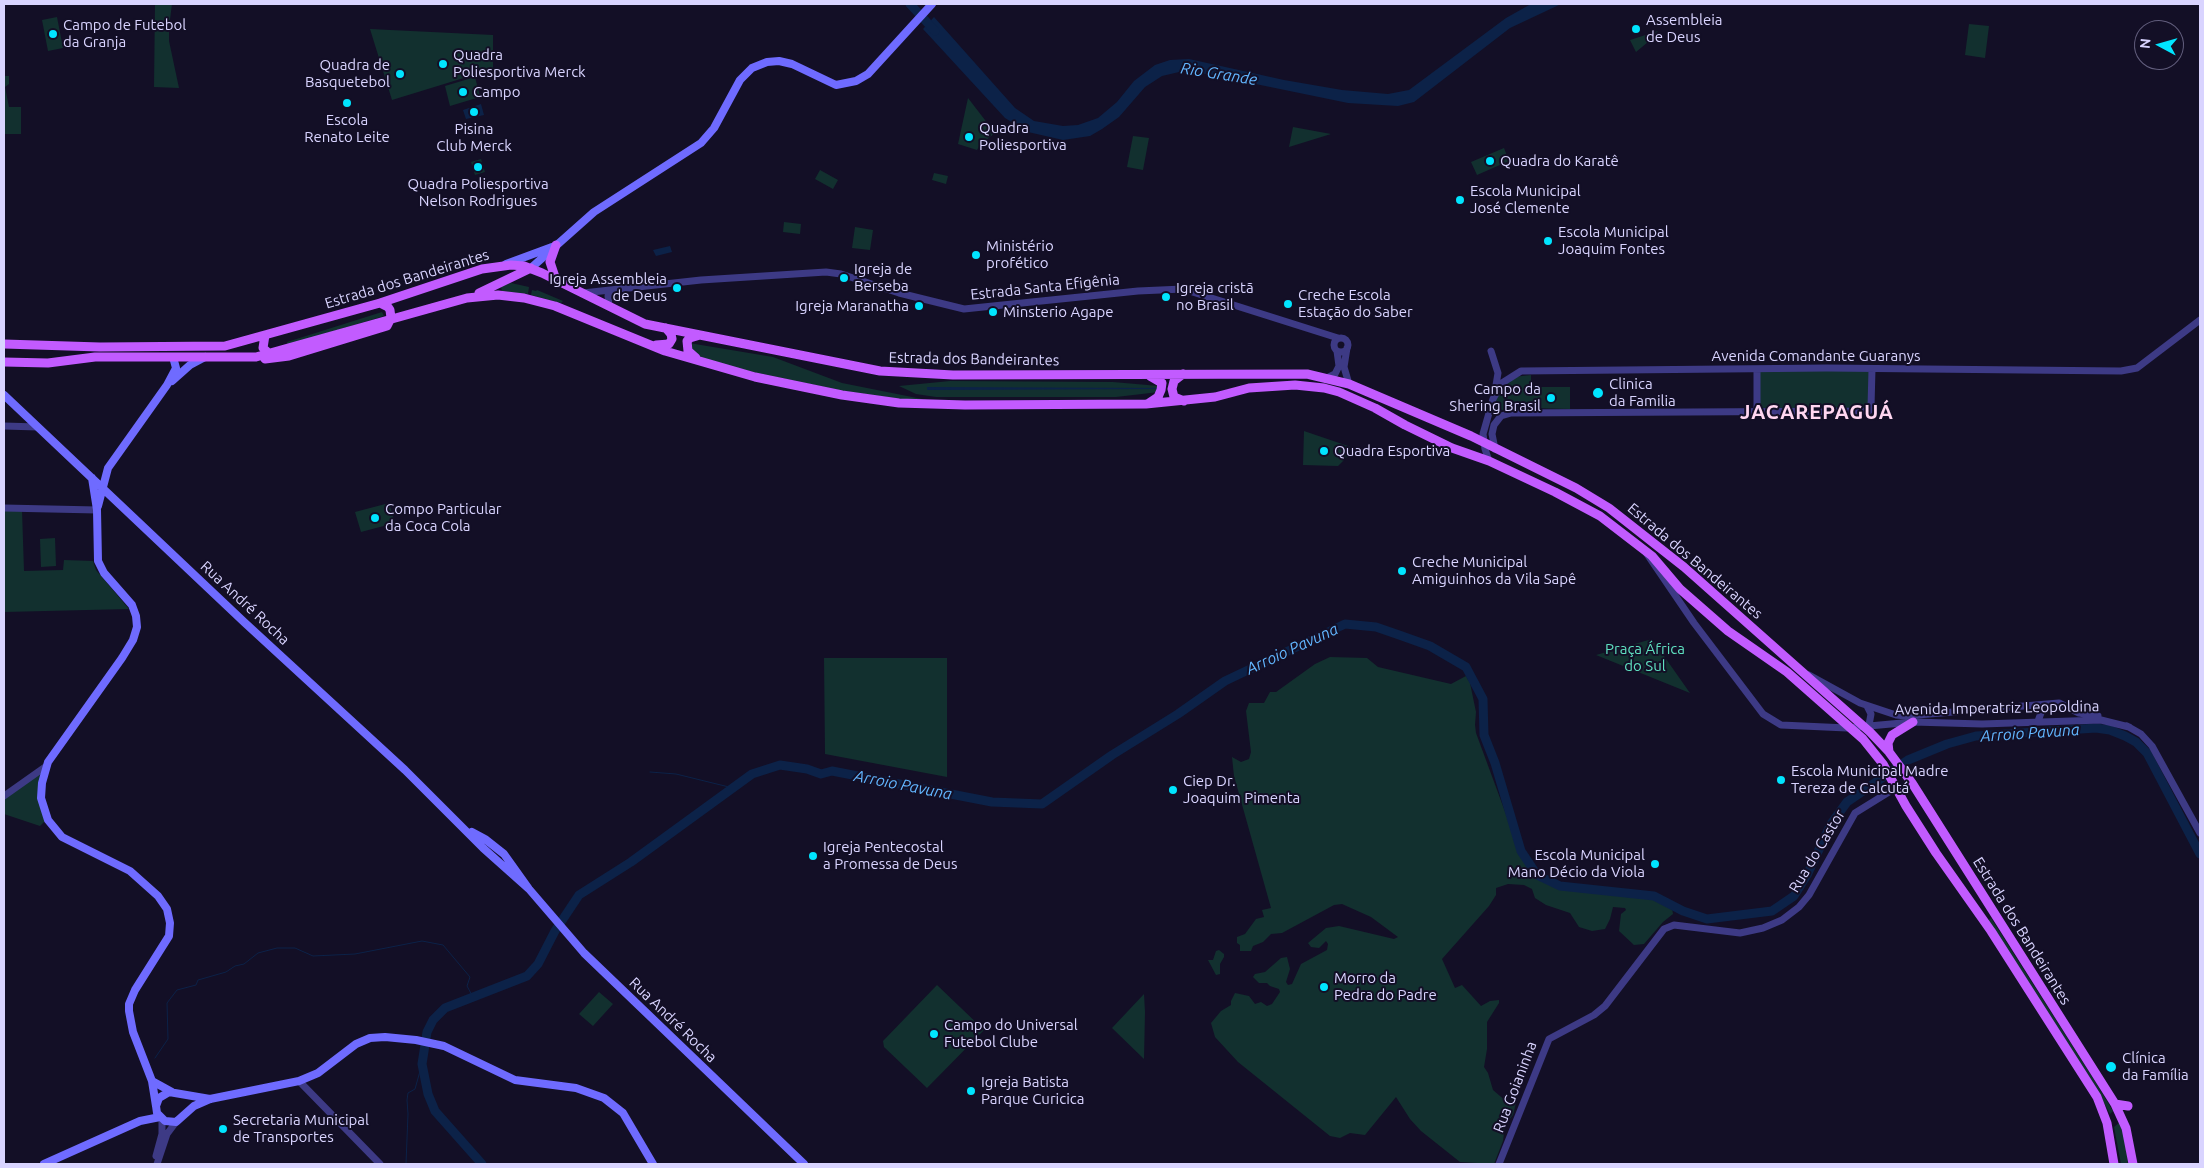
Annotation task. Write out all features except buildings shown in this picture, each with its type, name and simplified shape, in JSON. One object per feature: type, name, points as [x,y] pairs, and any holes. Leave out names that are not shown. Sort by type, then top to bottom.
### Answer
[{"type":"main road","points":[[467,298],[494,288],[531,268],[594,212],[701,143],[714,128],[740,80],[752,68],[762,63],[779,61],[792,64],[836,84],[850,84],[868,74],[932,4]]},
{"type":"main road","points":[[502,265],[556,245]]},
{"type":"main road","points":[[556,245],[550,262],[556,280]]},
{"type":"main road","name":"Estrada dos Bandeirantes","points":[[4,344],[216,346],[237,343],[380,302],[445,280],[502,265],[518,265],[531,268],[645,324],[705,334],[896,373],[952,375],[1307,374],[1329,377],[1349,384],[1472,436],[1484,444],[1576,488],[1622,517],[1684,567],[1801,671],[1867,725],[1905,774],[1959,856],[1975,886],[2115,1104],[2126,1128],[2133,1164]]},
{"type":"main road","name":"Estrada dos Bandeirantes","points":[[391,318],[467,298],[508,296],[540,302],[569,311],[653,346],[755,377],[842,395],[899,403],[966,405],[1146,404],[1186,402],[1260,387],[1295,385],[1324,388],[1354,398],[1452,448],[1489,461],[1584,506],[1644,548],[1680,589],[1748,647],[1774,662],[1851,728],[1884,764],[1906,806],[1936,853],[1991,931],[2097,1097],[2107,1123],[2114,1164]]},
{"type":"main road","points":[[4,362],[48,363],[95,357],[273,357],[370,333],[387,326],[391,318],[388,307],[380,302]]},
{"type":"main road","points":[[653,346],[669,344],[672,339],[671,334],[666,328]]},
{"type":"main road","points":[[698,360],[688,351],[687,341],[692,337],[705,334]]},
{"type":"main road","points":[[265,335],[262,344],[273,357]]},
{"type":"main road","points":[[97,510],[108,468],[176,368],[173,357]]},
{"type":"main road","points":[[166,385],[184,369],[205,357]]},
{"type":"main road","points":[[1146,404],[1158,397],[1162,383],[1148,374]]},
{"type":"main road","points":[[1183,374],[1174,381],[1172,392],[1176,399],[1186,402]]},
{"type":"main road","name":"Rua André Rocha","points":[[4,395],[468,830],[529,889],[565,933],[597,966],[804,1164]]},
{"type":"main road","points":[[1472,436],[1484,432]]},
{"type":"main road","points":[[108,468],[92,478],[97,510],[97,554],[100,566],[132,605],[137,627],[133,640],[122,658],[51,756],[45,767],[41,798],[48,820],[57,833],[74,845],[110,860],[130,871],[158,896],[167,909],[170,923],[169,936],[135,990],[129,1004],[130,1024],[152,1081],[156,1107],[161,1118]]},
{"type":"main road","points":[[99,500],[112,497]]},
{"type":"main road","points":[[1890,754],[1888,744],[1892,735],[1914,722]]},
{"type":"main road","points":[[44,1164],[140,1121],[161,1118],[169,1122],[176,1122],[194,1106],[210,1099],[299,1081],[318,1073],[361,1041],[383,1037],[433,1043],[515,1080],[576,1088],[604,1098],[622,1112],[653,1164]]},
{"type":"main road","points":[[152,1081],[175,1093],[186,1103],[184,1116]]},
{"type":"main road","points":[[140,1121],[156,1107],[162,1095],[175,1093],[210,1099]]},
{"type":"main road","points":[[2115,1104],[2128,1106]]},
{"type":"street","name":"Estrada Santa Efigênia","points":[[583,293],[701,280],[826,272],[841,274],[899,293],[964,309],[1138,291],[1183,290],[1338,338]]},
{"type":"street","points":[[609,306],[608,296],[613,290]]},
{"type":"street","name":"Avenida Comandante Guaranys","points":[[1489,461],[1484,444],[1484,432],[1493,399],[1505,381],[1521,371],[1872,368],[2130,370],[2137,368],[2165,348],[2200,320]]},
{"type":"street","points":[[1328,336],[1335,348],[1339,366],[1335,374],[1329,377]]},
{"type":"street","points":[[1335,348],[1338,338],[1346,340],[1347,348],[1344,367],[1349,384]]},
{"type":"street","points":[[1335,348],[1342,352],[1347,348]]},
{"type":"street","points":[[1491,350],[1498,373],[1493,399]]},
{"type":"street","points":[[1491,407],[1500,412],[1511,413],[1869,410],[1871,407],[1872,368]]},
{"type":"street","points":[[1757,370],[1757,410]]},
{"type":"street","points":[[1495,449],[1492,434],[1496,422],[1501,416],[1511,413]]},
{"type":"street","points":[[1487,420],[1493,417],[1496,422]]},
{"type":"street","points":[[4,426],[38,427]]},
{"type":"street","points":[[4,508],[97,510]]},
{"type":"street","name":"Estrada dos Bandeirantes","points":[[1644,548],[1648,559],[1694,623],[1768,718],[1788,726],[1851,728],[1867,725]]},
{"type":"street","name":"Avenida Imperatriz Leopoldina","points":[[1801,671],[1867,706],[1892,714],[1906,716],[2062,704],[2079,713],[2114,719],[2141,734],[2152,746],[2200,833]]},
{"type":"street","points":[[2038,721],[2042,713],[2040,705]]},
{"type":"street","points":[[1867,706],[1871,714],[1867,725]]},
{"type":"street","name":"Avenida Imperatriz Leopoldina","points":[[1867,725],[1914,722],[1982,724],[2101,720],[2129,727]]},
{"type":"street","points":[[4,796],[45,767]]},
{"type":"street","name":"Rua do Castor","points":[[1671,925],[1740,933],[1763,928],[1782,920],[1799,907],[1809,895],[1855,813],[1895,784]]},
{"type":"street","name":"Rua Goianinha","points":[[1499,1164],[1549,1039],[1594,1015],[1605,1006],[1664,929],[1671,925]]},
{"type":"street","points":[[299,1081],[380,1164]]},
{"type":"street","points":[[156,1164],[162,1134],[161,1118]]},
{"type":"street","points":[[156,1164],[167,1134],[176,1122]]},
{"type":"green space","points":[[155,4],[172,4],[169,41],[179,88],[154,87]]},
{"type":"green space","name":"Campo de Futebol da Granja","points":[[57,17],[63,48],[48,51],[42,20]]},
{"type":"green space","points":[[1969,24],[1989,26],[1985,58],[1965,55]]},
{"type":"green space","points":[[370,29],[493,35],[493,69],[392,100]]},
{"type":"green space","points":[[1658,31],[1648,42],[1636,52],[1630,40]]},
{"type":"green space","points":[[4,76],[9,76],[9,84],[5,87],[9,107],[21,107],[21,134],[4,134]]},
{"type":"green space","name":"Campo","points":[[475,77],[480,97],[450,106],[445,86]]},
{"type":"green space","points":[[968,98],[995,133],[986,140],[990,146],[988,147],[980,145],[977,150],[958,144]]},
{"type":"green space","points":[[1293,127],[1331,134],[1289,147]]},
{"type":"green space","points":[[1133,136],[1149,138],[1143,170],[1127,167]]},
{"type":"green space","name":"Quadra do Karatê","points":[[1504,148],[1509,161],[1477,175],[1471,162]]},
{"type":"green space","name":"Quadra Poliesportiva Nelson Rodrigues","points":[[481,159],[485,172],[475,175],[471,162]]},
{"type":"green space","points":[[820,170],[838,180],[833,189],[815,179]]},
{"type":"green space","points":[[934,173],[948,176],[946,184],[932,180]]},
{"type":"green space","points":[[784,222],[801,224],[800,234],[783,232]]},
{"type":"green space","points":[[855,227],[873,230],[870,250],[852,248]]},
{"type":"green space","points":[[511,283],[529,287],[528,294],[502,291],[501,287]]},
{"type":"green space","points":[[532,290],[537,290],[563,301],[561,303],[531,295]]},
{"type":"green space","points":[[382,312],[384,316],[288,345],[287,342]]},
{"type":"green space","points":[[689,343],[773,357],[842,383],[927,400],[917,401],[843,391],[744,370],[693,357]]},
{"type":"green space","points":[[1871,369],[1871,402],[1866,410],[1760,408],[1760,371]]},
{"type":"green space","points":[[1531,375],[1531,387],[1570,387],[1570,409],[1531,408],[1531,411],[1509,411],[1496,409],[1493,406],[1505,383],[1513,377]]},
{"type":"green space","points":[[950,381],[1113,382],[1159,386],[1159,392],[1116,397],[936,397],[916,394],[899,386]]},
{"type":"green space","points":[[1304,431],[1351,447],[1352,452],[1338,466],[1303,465]]},
{"type":"green space","name":"Compo Particular da Coca Cola","points":[[389,503],[395,523],[361,532],[355,512]]},
{"type":"green space","points":[[22,510],[24,571],[63,570],[64,560],[93,561],[96,570],[129,609],[4,612],[4,511]]},
{"type":"green space","points":[[55,538],[56,566],[41,567],[40,539]]},
{"type":"green space","name":"Praça África do Sul","points":[[1652,639],[1690,693],[1596,655]]},
{"type":"green space","points":[[1330,657],[1367,658],[1378,667],[1451,684],[1466,676],[1470,683],[1476,712],[1476,733],[1521,855],[1533,876],[1562,889],[1654,898],[1672,908],[1673,914],[1663,922],[1644,944],[1634,945],[1619,931],[1621,914],[1626,910],[1625,908],[1613,907],[1605,929],[1592,931],[1579,927],[1570,913],[1546,905],[1535,898],[1532,889],[1524,885],[1508,884],[1496,888],[1496,895],[1489,906],[1442,959],[1455,988],[1462,985],[1481,1006],[1490,1001],[1499,1000],[1487,1022],[1487,1049],[1484,1067],[1488,1073],[1493,1090],[1507,1102],[1517,1099],[1513,1115],[1505,1125],[1503,1141],[1494,1164],[1460,1162],[1421,1131],[1410,1119],[1396,1097],[1365,1135],[1350,1133],[1340,1138],[1330,1136],[1238,1062],[1215,1037],[1211,1023],[1221,1011],[1231,1005],[1235,993],[1249,996],[1255,1004],[1261,1002],[1267,1006],[1272,1004],[1280,992],[1279,989],[1267,983],[1259,983],[1253,977],[1255,974],[1265,972],[1281,958],[1287,957],[1290,969],[1286,982],[1288,985],[1292,984],[1301,964],[1327,950],[1328,944],[1326,941],[1319,948],[1311,947],[1308,943],[1326,928],[1339,926],[1394,939],[1398,937],[1371,917],[1342,904],[1334,905],[1282,933],[1271,934],[1263,942],[1253,946],[1251,951],[1240,951],[1240,945],[1237,943],[1237,937],[1245,934],[1256,919],[1264,917],[1262,910],[1271,908],[1234,776],[1232,757],[1241,762],[1249,759],[1251,752],[1246,711],[1249,703],[1264,703],[1270,692],[1276,692],[1315,664]]},
{"type":"green space","points":[[824,658],[947,658],[947,777],[825,754]]},
{"type":"green space","points":[[43,771],[41,775],[47,819],[40,826],[4,814],[4,797]]},
{"type":"green space","points":[[1991,918],[2113,1111],[2110,1114],[2094,1084],[1987,921]]},
{"type":"green space","points":[[1219,950],[1224,954],[1224,957],[1220,964],[1220,974],[1216,975],[1208,960],[1213,960],[1216,951]]},
{"type":"green space","name":"Campo do Universal Futebol Clube","points":[[937,985],[984,1030],[927,1088],[884,1047],[883,1041]]},
{"type":"green space","points":[[599,992],[613,1004],[593,1026],[579,1014]]},
{"type":"green space","points":[[1144,994],[1145,1012],[1144,1059],[1112,1028]]},
{"type":"green space","points":[[2120,1122],[2125,1139],[2128,1164],[2121,1164],[2114,1127]]},
{"type":"water","points":[[1531,4],[1561,4],[1510,28],[1414,102],[1398,106],[1348,103],[1207,74],[1179,72],[1162,76],[1145,87],[1119,117],[1102,129],[1090,136],[1063,140],[1028,132],[1005,118],[923,29],[934,17],[1015,108],[1034,121],[1063,126],[1078,125],[1098,118],[1117,102],[1134,81],[1155,65],[1170,60],[1189,59],[1284,80],[1342,90],[1388,94],[1409,90],[1506,18]]},
{"type":"water","name":"Pisina Club Merck","points":[[481,104],[484,115],[466,119],[463,110]]},
{"type":"water","points":[[670,246],[672,252],[656,256],[653,250]]},
{"type":"water","points":[[927,387],[1158,388],[1158,389],[927,390]]},
{"type":"waterway","name":"Rio Grande","points":[[910,4],[935,31]]},
{"type":"waterway","name":"Arroio Pavuna","points":[[482,1164],[435,1111],[428,1094],[422,1064],[427,1032],[433,1020],[445,1008],[527,976],[538,964],[555,931],[579,895],[631,862],[752,774],[780,765],[807,769],[821,774],[832,771],[992,802],[1042,804],[1112,755],[1178,714],[1225,681],[1345,624],[1376,627],[1402,636],[1430,646],[1466,667],[1483,699],[1484,735],[1495,763],[1521,851],[1537,875],[1560,886],[1654,896],[1683,911],[1707,919],[1772,911],[1794,896],[1807,875],[1831,824],[1847,802],[1908,760],[1947,744],[1976,736],[2096,728],[2110,730],[2125,736],[2136,742],[2147,753],[2200,854]]},
{"type":"waterway","points":[[650,772],[676,774],[733,788]]},
{"type":"waterway","points":[[155,1058],[168,1039],[167,1003],[177,990],[196,985],[198,980],[226,972],[235,966],[244,964],[258,953],[277,948],[295,948],[313,956],[355,954],[422,941],[443,945],[470,977],[467,986],[473,997]]},
{"type":"waterway","points":[[406,1164],[408,1093],[415,1089],[422,1064]]},
{"type":"place","name":"Assembleia de Deus","points":[[1636,29]]},
{"type":"place","name":"Campo de Futebol da Granja","points":[[53,34]]},
{"type":"place","name":"Quadra Poliesportiva Merck","points":[[443,64]]},
{"type":"place","name":"Quadra de Basquetebol","points":[[400,74]]},
{"type":"place","name":"Campo","points":[[463,92]]},
{"type":"place","name":"Escola Renato Leite","points":[[347,103]]},
{"type":"place","name":"Pisina Club Merck","points":[[474,112]]},
{"type":"place","name":"Quadra Poliesportiva","points":[[969,137]]},
{"type":"place","name":"Quadra do Karatê","points":[[1490,161]]},
{"type":"place","name":"Quadra Poliesportiva Nelson Rodrigues","points":[[478,167]]},
{"type":"place","name":"Escola Municipal José Clemente","points":[[1460,200]]},
{"type":"place","name":"Escola Municipal Joaquim Fontes","points":[[1548,241]]},
{"type":"place","name":"Ministério profético","points":[[976,255]]},
{"type":"place","name":"Igreja de Berseba","points":[[844,278]]},
{"type":"place","name":"Igreja Assembleia de Deus","points":[[677,288]]},
{"type":"place","name":"Igreja cristã no Brasil","points":[[1166,297]]},
{"type":"place","name":"Creche Escola Estação do Saber","points":[[1288,304]]},
{"type":"place","name":"Igreja Maranatha","points":[[919,306]]},
{"type":"place","name":"Minsterio Agape","points":[[993,312]]},
{"type":"place","name":"Clinica da Familia","points":[[1598,393]]},
{"type":"place","name":"Campo da Shering Brasil","points":[[1551,398]]},
{"type":"place","name":"Quadra Esportiva","points":[[1324,451]]},
{"type":"place","name":"Compo Particular da Coca Cola","points":[[375,518]]},
{"type":"place","name":"Creche Municipal Amiguinhos da Vila Sapê","points":[[1402,571]]},
{"type":"place","name":"Escola Municipal Madre Tereza de Calcutá","points":[[1781,780]]},
{"type":"place","name":"Ciep Dr. Joaquim Pimenta","points":[[1173,790]]},
{"type":"place","name":"Igreja Pentecostal a Promessa de Deus","points":[[813,856]]},
{"type":"place","name":"Escola Municipal Mano Décio da Viola","points":[[1655,864]]},
{"type":"place","name":"Morro da Pedra do Padre","points":[[1324,987]]},
{"type":"place","name":"Campo do Universal Futebol Clube","points":[[934,1034]]},
{"type":"place","name":"Clínica da Família","points":[[2111,1067]]},
{"type":"place","name":"Igreja Batista Parque Curicica","points":[[971,1091]]},
{"type":"place","name":"Secretaria Municipal de Transportes","points":[[223,1129]]},
{"type":"district","name":"JACAREPAGUÁ","points":[[1817,412]]}]
